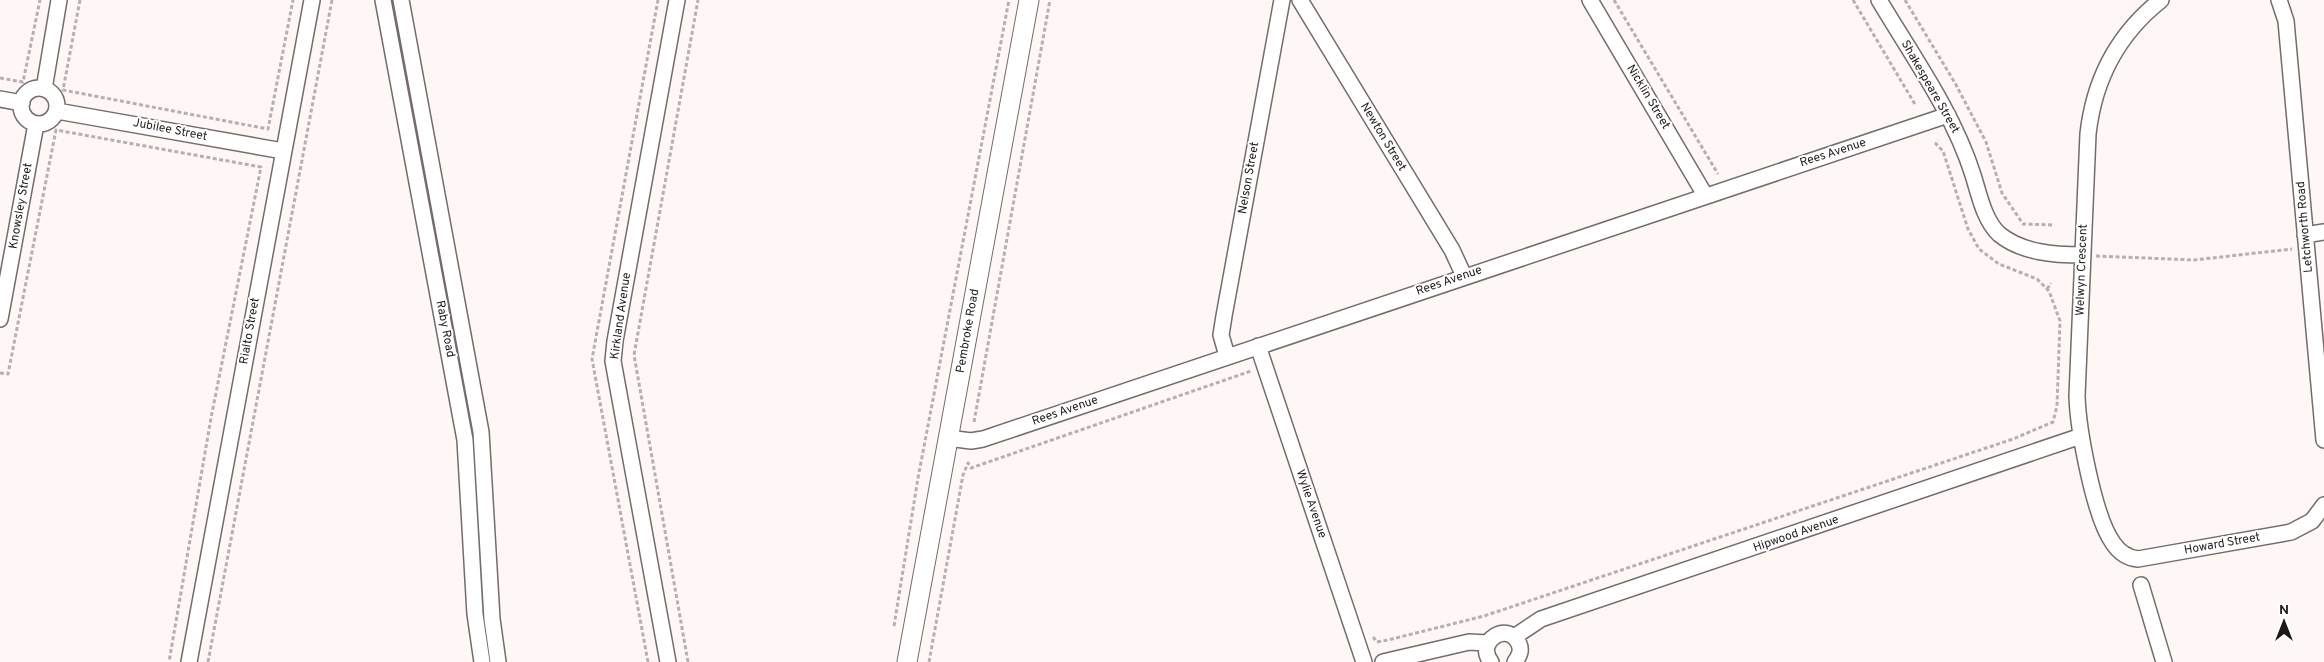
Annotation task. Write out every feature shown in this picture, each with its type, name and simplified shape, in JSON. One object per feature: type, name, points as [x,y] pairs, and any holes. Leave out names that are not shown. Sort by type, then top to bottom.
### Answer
[{"type":"street","points":[[44,89],[60,0]]},
{"type":"street","name":"Rialto Street","points":[[189,662],[312,0]]},
{"type":"street","name":"Raby Road","points":[[383,0],[462,423],[475,614],[482,662]]},
{"type":"street","name":"Raby Road","points":[[401,0],[482,432],[492,619],[498,662]]},
{"type":"street","name":"Kirkland Avenue","points":[[668,662],[613,361],[615,341],[677,0]]},
{"type":"street","name":"Pembroke Road","points":[[907,662],[1029,0]]},
{"type":"street","name":"Nelson Street","points":[[1227,356],[1221,335],[1282,0]]},
{"type":"street","name":"Newton Street","points":[[1300,0],[1452,250],[1464,276]]},
{"type":"street","name":"Nicklin Street","points":[[1590,0],[1705,195]]},
{"type":"street","name":"Shakespeare Street","points":[[1879,0],[1948,115],[1962,142],[1985,211],[1997,231],[2011,241],[2034,250],[2083,255]]},
{"type":"street","name":"Welwyn Crescent","points":[[2123,554],[2113,544],[2103,523],[2081,436],[2077,396],[2088,134],[2095,92],[2112,57],[2136,22],[2161,0]]},
{"type":"street","points":[[2282,7],[2294,0]]},
{"type":"street","name":"Letchworth Road","points":[[2282,7],[2324,440]]},
{"type":"street","points":[[38,88],[44,89],[53,95],[57,111],[51,120],[36,124],[23,114],[22,103],[27,93],[38,88]]},
{"type":"street","points":[[0,99],[22,103]]},
{"type":"street","name":"Jubilee Street","points":[[57,111],[283,151]]},
{"type":"street","name":"Rees Avenue","points":[[948,438],[971,441],[983,439],[1705,195],[1948,115]]},
{"type":"street","name":"Knowsley Street","points":[[0,319],[36,124]]},
{"type":"street","points":[[2305,235],[2324,232]]},
{"type":"street","name":"Wylie Avenue","points":[[1258,346],[1364,662]]},
{"type":"street","name":"Hipwood Avenue","points":[[1514,637],[1541,619],[2081,436]]},
{"type":"street","name":"Howard Street","points":[[2123,554],[2138,559],[2291,532],[2306,525],[2321,511]]},
{"type":"street","points":[[2141,586],[2164,662]]},
{"type":"street","points":[[1491,662],[1486,654],[1488,643],[1499,634],[1504,633],[1514,637],[1520,651],[1516,662]]},
{"type":"street","points":[[1383,662],[1473,642],[1488,643]]},
{"type":"path","points":[[0,78],[23,82],[40,0]]},
{"type":"path","points":[[80,0],[63,90],[268,129],[293,0]]},
{"type":"path","points":[[208,662],[332,0]]},
{"type":"path","points":[[688,662],[634,355],[698,0]]},
{"type":"path","points":[[893,633],[920,468],[1008,0]]},
{"type":"path","points":[[974,422],[1050,0]]},
{"type":"path","points":[[1614,0],[1718,174]]},
{"type":"path","points":[[1853,0],[1916,106]]},
{"type":"path","points":[[1905,0],[1955,83],[1986,142],[2002,193],[2022,224],[2054,225]]},
{"type":"path","points":[[0,373],[8,374],[56,130],[261,167],[211,418],[169,662]]},
{"type":"path","points":[[1369,632],[1377,642],[1484,616],[2013,439],[2052,422],[2057,406],[2060,321],[2047,289],[2037,280],[1999,264],[1979,249],[1968,229],[1943,151],[1936,144],[1938,140]]},
{"type":"path","points":[[2113,256],[2194,260],[2293,249]]},
{"type":"path","points":[[2047,289],[2051,283]]},
{"type":"path","points":[[929,662],[963,475],[968,463],[971,468],[1253,370]]}]
